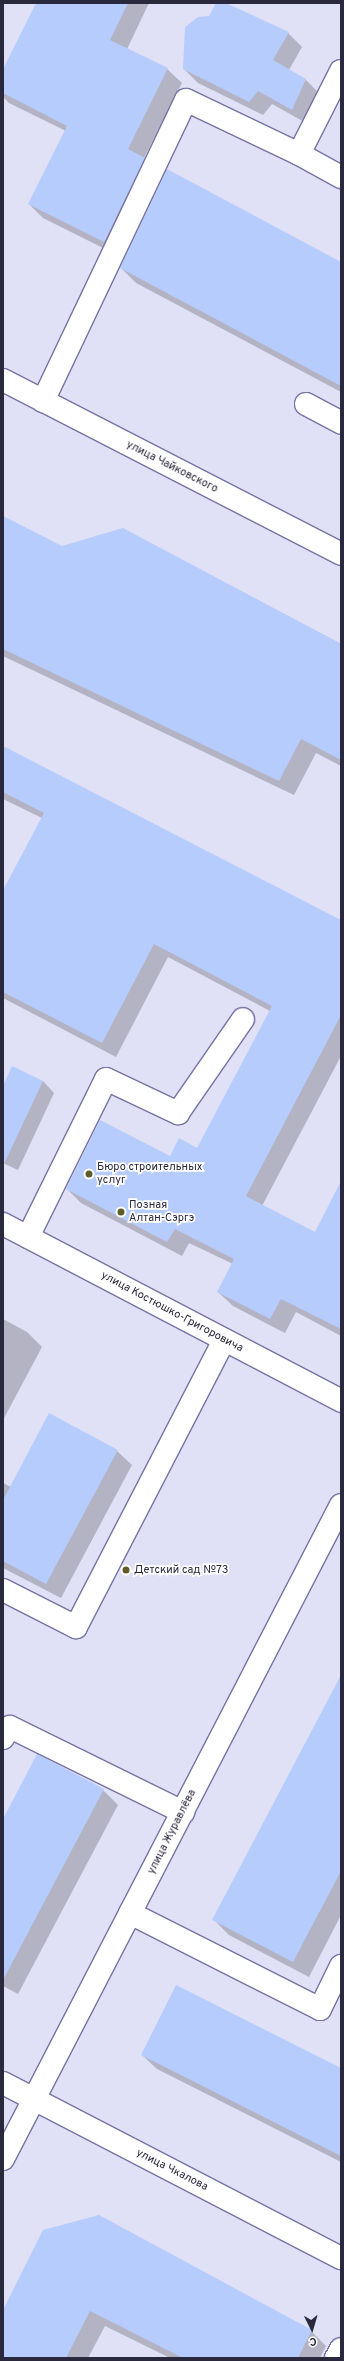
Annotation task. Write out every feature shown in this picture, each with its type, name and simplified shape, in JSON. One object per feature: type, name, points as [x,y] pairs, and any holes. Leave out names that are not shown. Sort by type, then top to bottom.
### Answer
[{"type":"street","points":[[299,154],[341,71]]},
{"type":"street","points":[[43,401],[186,100],[299,154],[341,176]]},
{"type":"street","name":"улица Чайковского","points":[[3,380],[341,554]]},
{"type":"street","points":[[306,404],[341,423]]},
{"type":"street","points":[[28,1237],[106,1079],[178,1113],[243,1019]]},
{"type":"street","name":"улица Костюшко-Григоровича","points":[[3,1224],[341,1401]]},
{"type":"street","points":[[3,1590],[76,1627],[224,1340]]},
{"type":"street","name":"улица Журавлёва","points":[[3,2159],[341,1506]]},
{"type":"street","points":[[3,1738],[10,1727],[183,1812]]},
{"type":"street","points":[[130,1913],[320,2009],[339,1977]]},
{"type":"street","name":"улица Чкалова","points":[[3,2083],[341,2258]]},
{"type":"street","points":[[336,2358],[341,2349]]},
{"type":"building","points":[[36,3],[128,3],[110,40],[168,68],[128,149],[145,158],[104,242],[28,204],[67,126],[3,93],[3,69]]},
{"type":"building","points":[[216,3],[226,3],[289,32],[273,60],[306,79],[292,110],[258,91],[249,102],[183,69],[185,27],[198,17],[209,16]]},
{"type":"building","points":[[167,169],[341,262],[341,386],[120,268]]},
{"type":"building","points":[[3,516],[62,546],[123,528],[341,644],[341,760],[301,739],[279,781],[3,649]]},
{"type":"building","points":[[3,746],[341,920],[341,1015],[246,1196],[315,1232],[341,1181],[341,1329],[281,1299],[270,1319],[217,1292],[234,1259],[175,1229],[167,1242],[66,1189],[100,1120],[170,1156],[179,1138],[197,1148],[272,1006],[154,944],[102,1043],[3,992],[3,890],[44,813],[3,792]]},
{"type":"building","points":[[12,1066],[43,1081],[3,1166],[3,1086]]},
{"type":"building","points":[[49,1413],[118,1450],[46,1584],[3,1561],[3,1500]]},
{"type":"building","points":[[341,1675],[341,1871],[293,1962],[212,1920]]},
{"type":"building","points":[[37,1754],[104,1789],[3,1980],[3,1819]]},
{"type":"building","points":[[176,1985],[341,2068],[341,2156],[141,2055]]},
{"type":"building","points":[[99,2215],[312,2330],[298,2358],[183,2358],[90,2311],[66,2358],[3,2358],[3,2310],[43,2230]]},
{"type":"place","name":"Бюро строительных услуг","points":[[89,1174]]},
{"type":"place","name":"Позная Алтан-Сэргэ","points":[[121,1212]]},
{"type":"place","name":"Детский сад №73","points":[[126,1570]]}]
